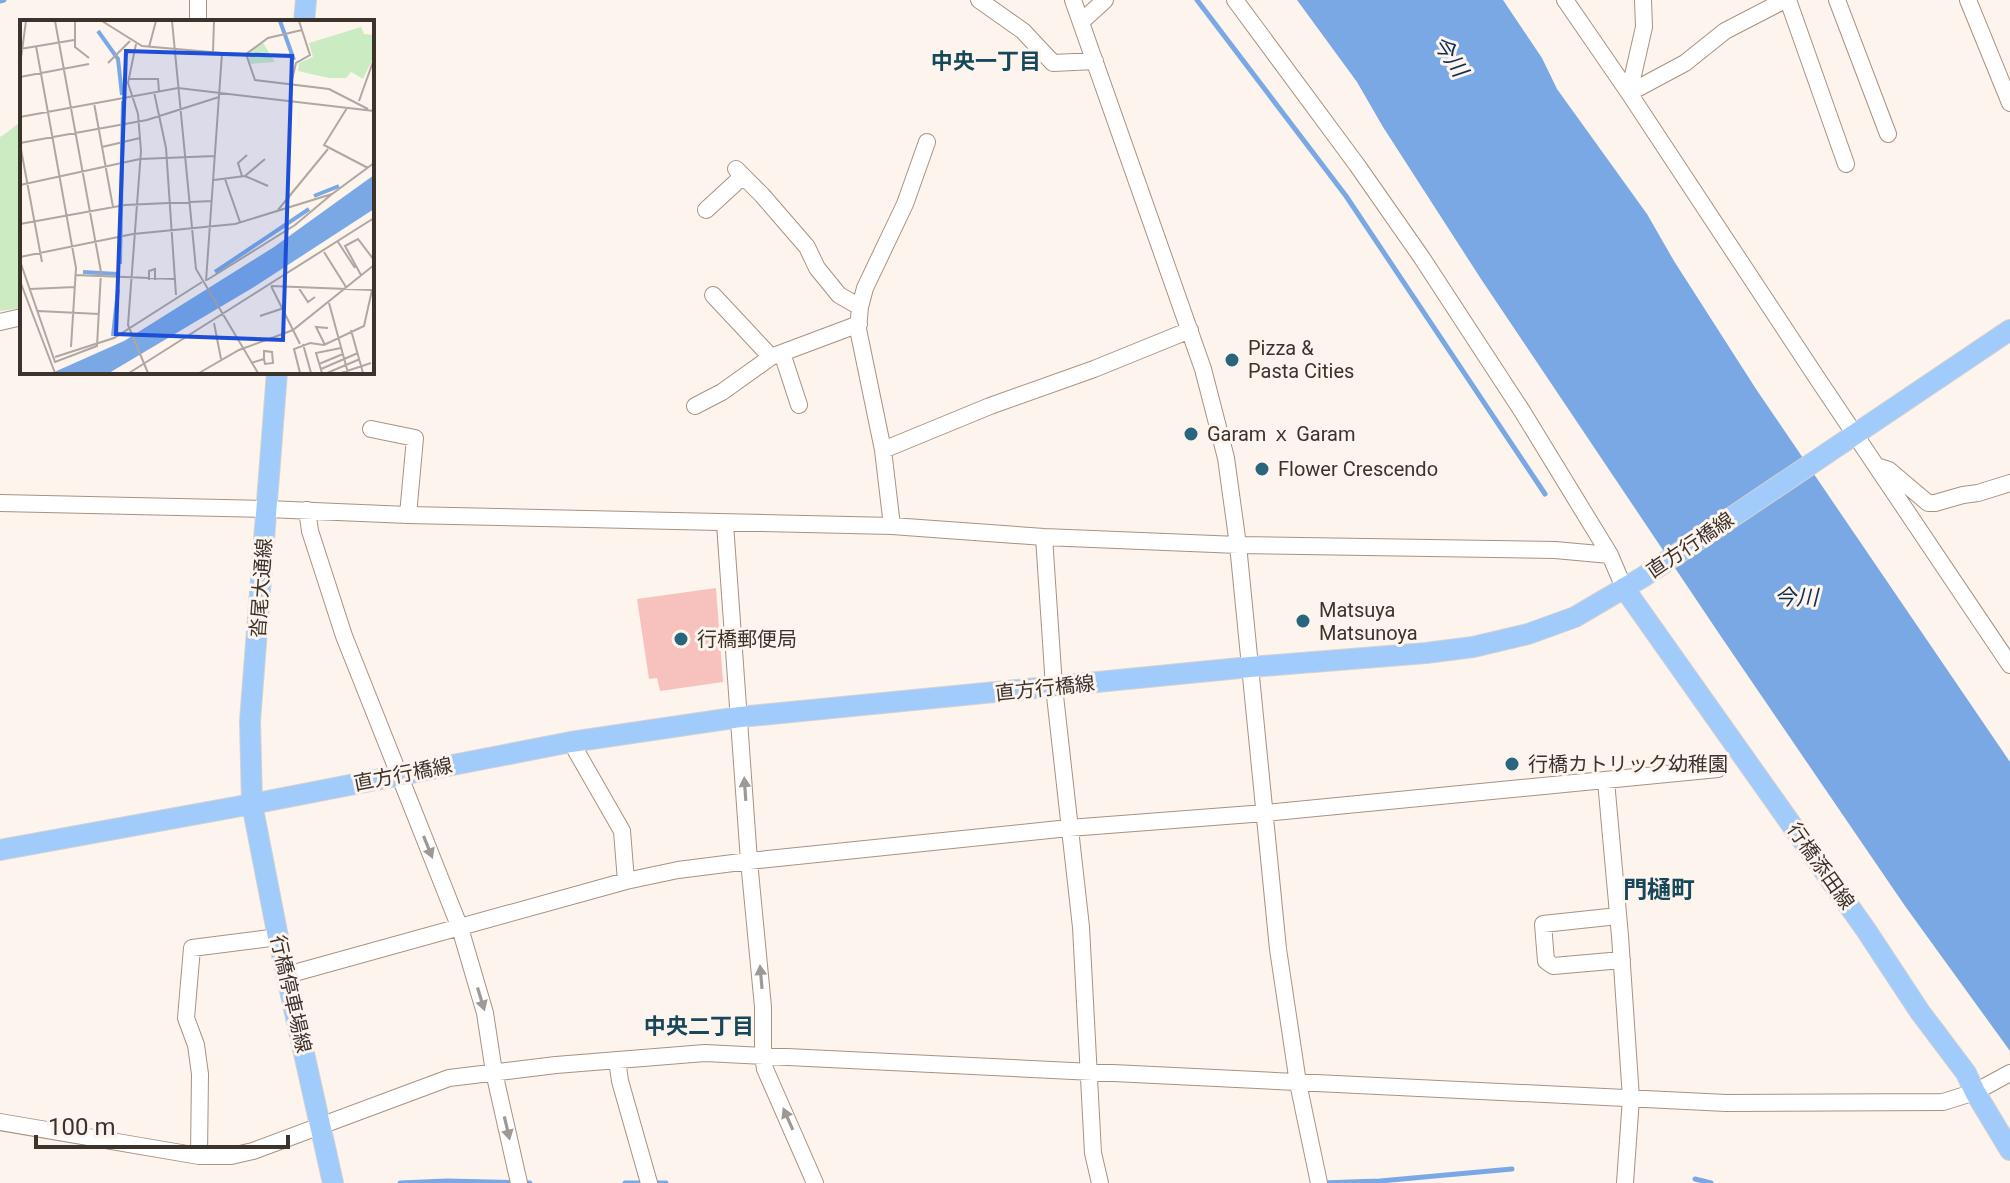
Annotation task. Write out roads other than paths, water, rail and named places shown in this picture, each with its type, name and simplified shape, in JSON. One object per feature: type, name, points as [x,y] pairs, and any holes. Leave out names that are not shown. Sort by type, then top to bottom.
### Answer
[{"type":"main road","points":[[304,20],[306,0]]},
{"type":"main road","name":"直方行橋線","points":[[0,850],[571,742],[740,717],[1250,667],[1426,653],[1473,647],[1528,634],[1575,617],[1643,577],[2010,330]]},
{"type":"main road","name":"沓尾大通線","points":[[252,804],[250,721],[277,374]]},
{"type":"main road","name":"行橋添田線","points":[[1624,588],[1866,930],[1920,1012],[1966,1073],[2010,1150]]},
{"type":"main road","name":"行橋停車場線","points":[[252,804],[333,1183]]},
{"type":"street","points":[[196,0],[198,20]]},
{"type":"street","points":[[979,0],[1023,31],[1053,63],[1095,61]]},
{"type":"street","points":[[1073,0],[1190,330],[1226,458],[1238,545],[1278,949],[1298,1083],[1319,1183]]},
{"type":"street","points":[[1081,22],[1105,0]]},
{"type":"street","points":[[1235,0],[1422,258],[1522,411],[1610,555],[1624,588]]},
{"type":"street","points":[[1565,0],[1629,93],[1850,437],[1875,465],[2010,665]]},
{"type":"street","points":[[1629,93],[1644,27],[1643,0]]},
{"type":"street","points":[[1837,0],[1888,134]]},
{"type":"street","points":[[1968,0],[2010,103]]},
{"type":"street","points":[[1629,93],[1685,63],[1725,31],[1781,1],[1846,164]]},
{"type":"street","points":[[892,526],[883,450],[859,316],[865,288],[905,204],[927,142]]},
{"type":"street","points":[[706,210],[739,172],[807,247],[817,268],[859,316]]},
{"type":"street","points":[[713,295],[776,355],[799,405]]},
{"type":"street","points":[[695,406],[722,392],[776,355],[859,316]]},
{"type":"street","points":[[0,322],[20,317]]},
{"type":"street","points":[[883,450],[1190,330]]},
{"type":"street","points":[[371,429],[415,438],[408,515]]},
{"type":"street","points":[[1875,465],[1889,470],[1928,503],[2010,483]]},
{"type":"street","points":[[0,503],[892,526],[1044,537],[1238,545],[1555,550],[1610,555]]},
{"type":"street","points":[[307,510],[310,531],[344,636],[460,928],[485,1013],[494,1072],[519,1183]]},
{"type":"street","points":[[725,524],[749,861],[763,1007],[763,1055],[765,1069],[815,1183]]},
{"type":"street","points":[[1044,537],[1054,687],[1081,927],[1093,1153],[1100,1183]]},
{"type":"street","points":[[571,742],[622,831],[626,881]]},
{"type":"street","points":[[287,975],[626,881],[678,870],[1069,828],[1265,813],[1718,769]]},
{"type":"street","points":[[1606,781],[1631,1098],[1625,1183]]},
{"type":"street","points":[[1618,916],[1543,924],[1546,961],[1553,966],[1622,960]]},
{"type":"street","points":[[199,1156],[200,1074],[196,1045],[186,1018],[192,948],[278,937]]},
{"type":"street","points":[[0,1122],[199,1156],[231,1156],[253,1151],[449,1078],[705,1053],[1726,1103],[1943,1102],[1975,1092],[2006,1075]]},
{"type":"street","points":[[617,1060],[649,1183]]},
{"type":"water","name":"今川","points":[[1297,0],[1503,0],[1542,58],[1557,89],[1647,214],[1756,389],[2010,762],[2010,1051],[1905,906],[1722,638],[1481,279],[1357,82]]},
{"type":"waterway","points":[[0,1],[4,0]]},
{"type":"waterway","points":[[1197,0],[1346,196],[1545,494]]},
{"type":"waterway","points":[[1321,1183],[1512,1169]]},
{"type":"waterway","points":[[1695,1179],[1711,1183]]},
{"type":"waterway","points":[[400,1183],[530,1183]]},
{"type":"waterway","points":[[625,1183],[666,1183]]},
{"type":"place","name":"Pizza & Pasta Cities","points":[[1232,360]]},
{"type":"place","name":"Garam ｘ Garam","points":[[1191,434]]},
{"type":"place","name":"Flower Crescendo","points":[[1262,469]]},
{"type":"place","name":"Matsuya Matsunoya","points":[[1303,621]]},
{"type":"place","name":"行橋郵便局","points":[[681,639]]},
{"type":"place","name":"行橋カトリック幼稚園","points":[[1512,764]]},
{"type":"district","name":"中央一丁目","points":[[986,61]]},
{"type":"district","name":"門樋町","points":[[1659,890]]},
{"type":"district","name":"中央二丁目","points":[[699,1026]]}]
